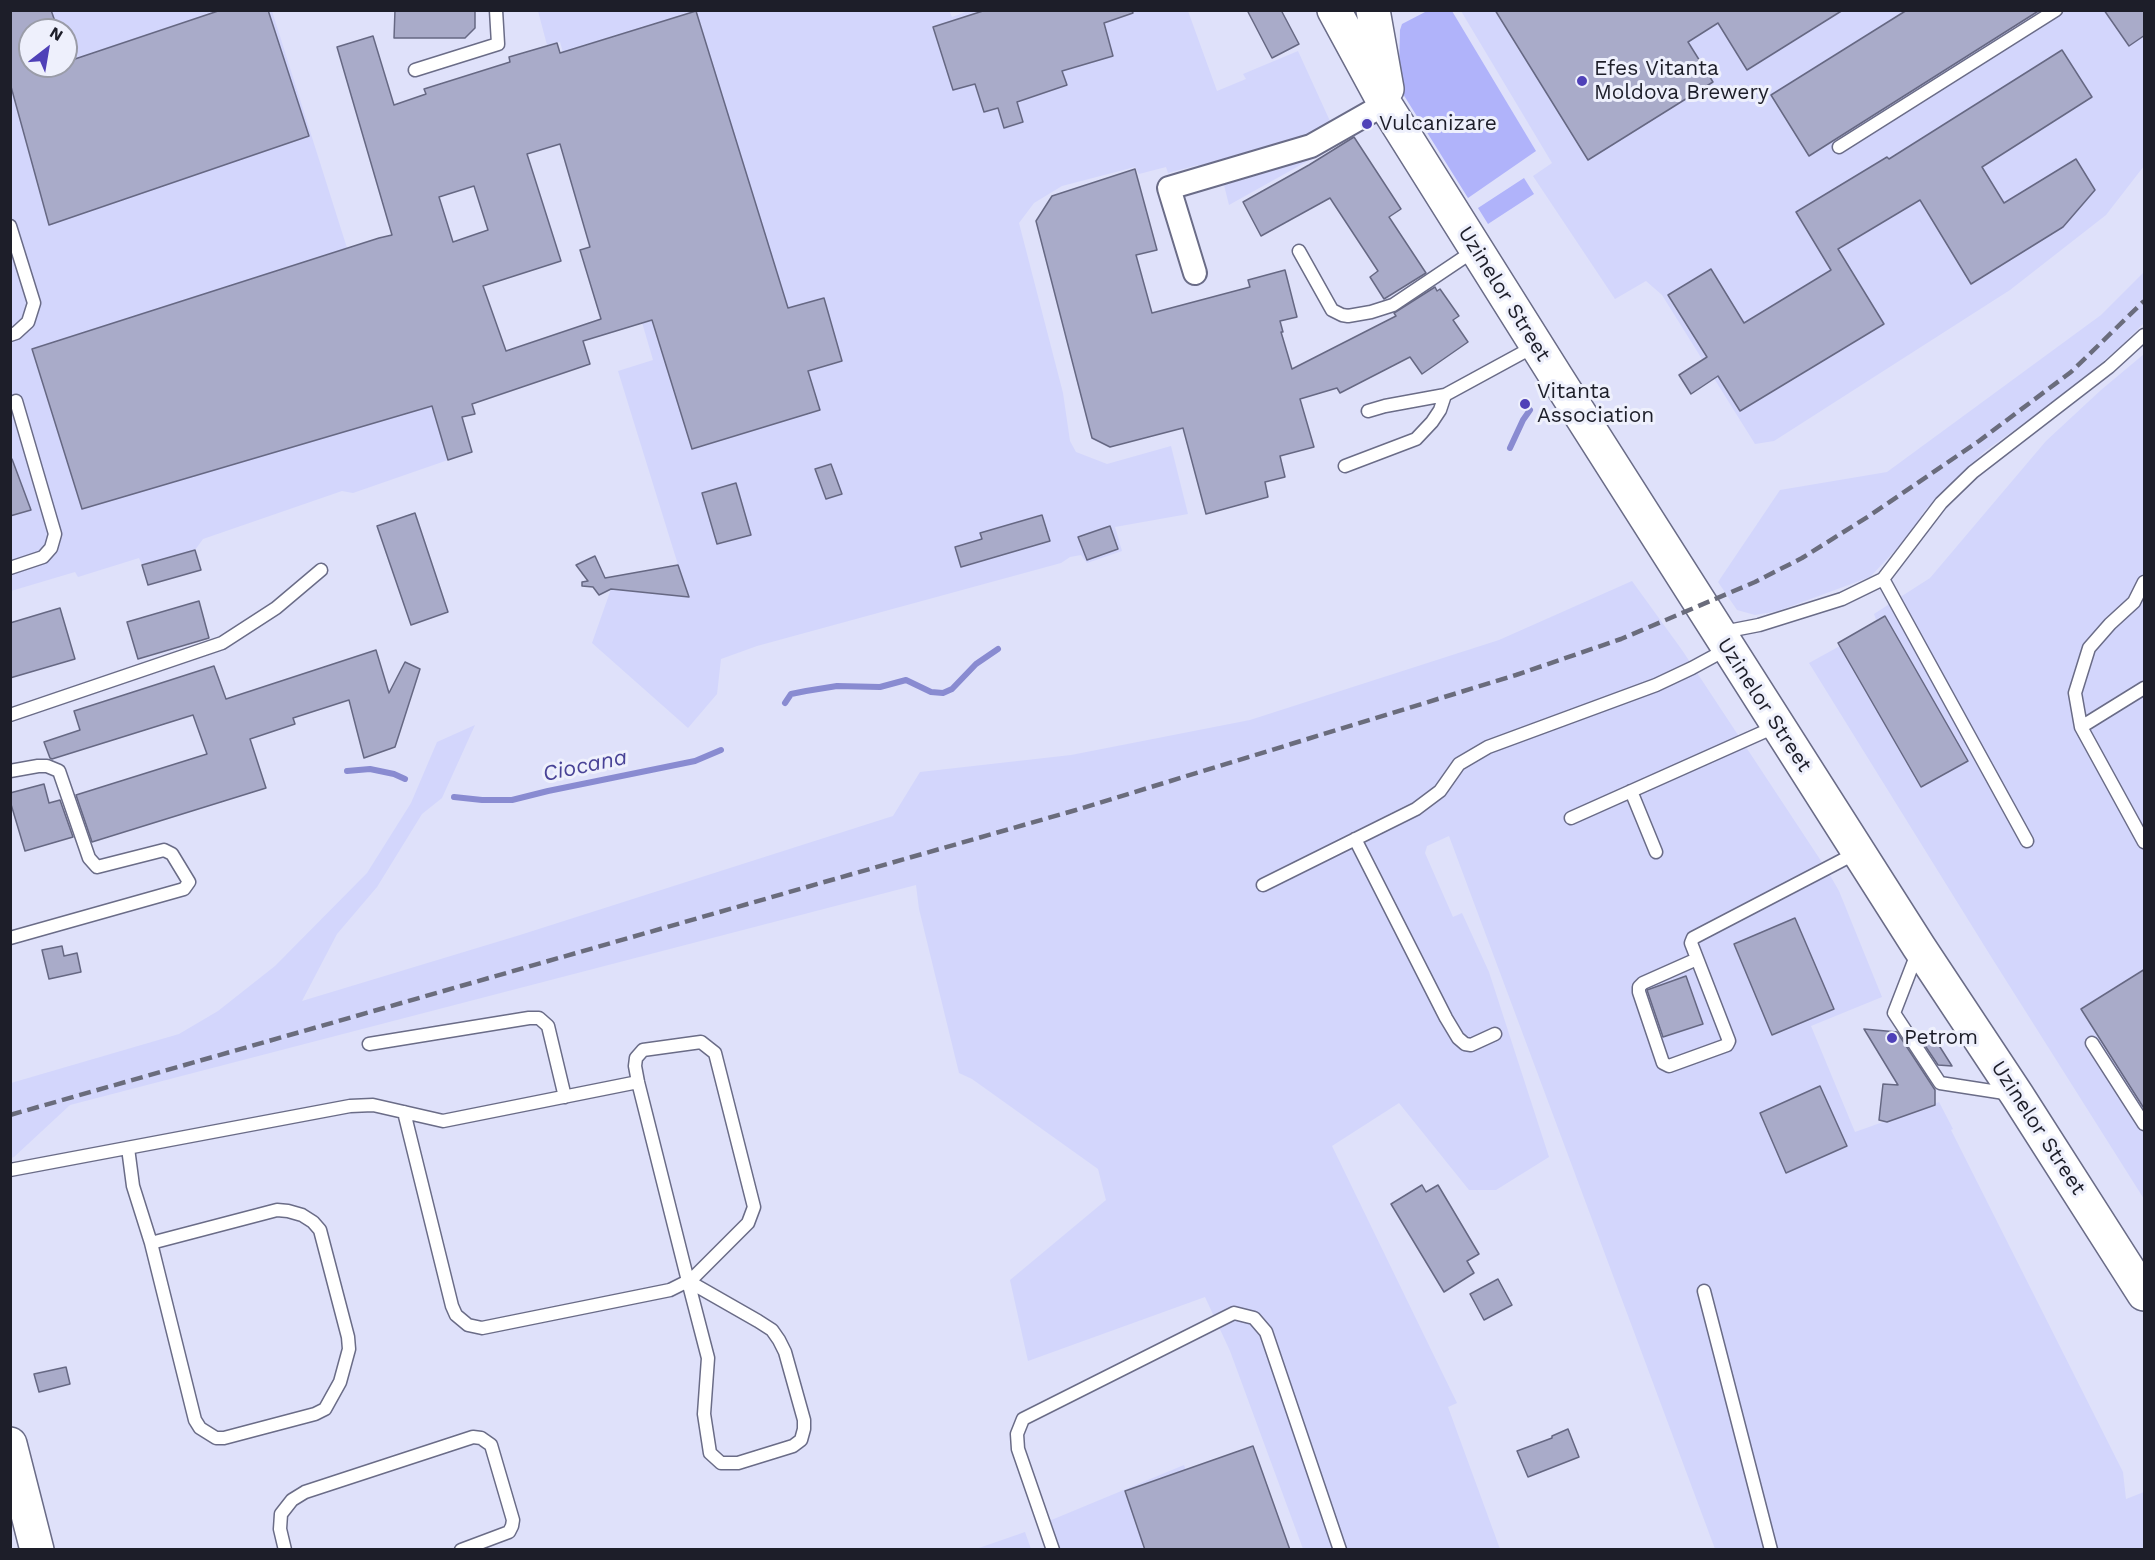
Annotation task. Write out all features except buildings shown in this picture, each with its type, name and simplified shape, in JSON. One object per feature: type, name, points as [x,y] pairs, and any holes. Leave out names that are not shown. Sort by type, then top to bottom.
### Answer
[{"type":"main road","name":"Uzinelor Street","points":[[1334,10],[1388,107],[1536,345],[1919,947],[2145,1294]]},
{"type":"main road","name":"Uzinelor Street","points":[[1376,18],[1388,107]]},
{"type":"main road","points":[[10,1444],[38,1550]]},
{"type":"street","points":[[1195,273],[1169,188],[1311,146],[1388,107]]},
{"type":"lane","points":[[415,70],[498,44],[496,10]]},
{"type":"lane","points":[[1839,147],[2056,10]]},
{"type":"lane","points":[[10,226],[34,303],[28,322],[16,333],[10,335]]},
{"type":"lane","points":[[1299,250],[1332,310],[1348,316],[1393,305],[1476,249]]},
{"type":"lane","points":[[1263,885],[1431,799],[1440,791],[1459,764],[1488,747],[1656,685],[1692,668],[1724,640],[1758,625],[1842,599],[1883,579],[1941,503],[1973,471],[2109,367],[2145,335]]},
{"type":"lane","points":[[1368,411],[1445,395],[1536,345]]},
{"type":"lane","points":[[1345,466],[1416,439],[1440,410],[1445,395]]},
{"type":"lane","points":[[10,568],[43,557],[51,548],[56,534],[16,401]]},
{"type":"lane","points":[[10,715],[222,643],[276,608],[321,570]]},
{"type":"lane","points":[[1883,579],[2027,841]]},
{"type":"lane","points":[[2145,582],[2134,602],[2089,648],[2075,693],[2081,727],[2145,842]]},
{"type":"lane","points":[[2081,727],[2145,688]]},
{"type":"lane","points":[[1571,818],[1778,726]]},
{"type":"lane","points":[[10,771],[47,766],[59,771],[89,858],[97,867],[164,850],[172,854],[189,882],[184,889],[10,938]]},
{"type":"lane","points":[[1632,791],[1656,852]]},
{"type":"lane","points":[[1355,839],[1458,1038],[1465,1044],[1471,1045],[1495,1034]]},
{"type":"lane","points":[[1697,959],[1643,983],[1639,987],[1663,1063],[1669,1066],[1727,1045],[1729,1041],[1691,943],[1693,938],[1859,852]]},
{"type":"lane","points":[[1919,947],[1894,1013],[1940,1083],[2017,1095]]},
{"type":"lane","points":[[369,1044],[539,1018],[548,1026],[565,1097]]},
{"type":"lane","points":[[404,1112],[452,1306],[456,1315],[468,1325],[482,1328],[670,1290],[688,1281],[693,1278],[748,1223],[754,1207],[715,1053],[701,1042],[643,1050],[636,1058],[635,1066],[638,1082],[688,1281],[708,1358],[704,1414],[710,1453],[721,1463],[738,1463],[794,1446],[801,1440],[804,1420],[780,1340],[772,1330],[758,1321],[688,1281]]},
{"type":"lane","points":[[2092,1043],[2145,1124]]},
{"type":"lane","points":[[10,1170],[350,1106],[373,1105],[443,1122],[638,1082]]},
{"type":"lane","points":[[128,1148],[133,1186],[151,1243],[195,1420],[201,1428],[216,1438],[224,1438],[315,1414],[325,1409],[340,1382],[349,1349],[348,1337],[320,1230],[313,1222],[295,1213],[277,1210],[151,1243]]},
{"type":"lane","points":[[1704,1291],[1771,1550]]},
{"type":"lane","points":[[1053,1550],[1018,1449],[1017,1434],[1023,1419],[1234,1313],[1254,1318],[1266,1332],[1340,1550]]},
{"type":"lane","points":[[285,1550],[280,1529],[281,1514],[292,1500],[305,1492],[473,1437],[481,1438],[491,1445],[513,1520],[512,1526],[509,1532],[460,1550]]},
{"type":"shaded area","points":[[949,10],[952,17],[971,10],[1188,11],[1217,91],[1246,79],[1243,74],[1298,51],[1340,143],[1229,205],[1224,185],[1207,190],[1198,165],[1168,173],[1166,167],[1139,174],[1135,167],[1062,186],[1034,203],[1019,223],[1063,393],[1070,441],[1076,452],[1107,464],[1171,446],[1188,514],[1115,527],[1122,551],[1087,563],[1081,555],[1070,557],[1061,563],[757,646],[721,659],[717,694],[688,728],[592,643],[611,589],[688,597],[618,371],[653,360],[560,42],[547,45],[538,11]]},
{"type":"shaded area","points":[[11,11],[272,11],[347,248],[380,238],[448,460],[353,493],[342,491],[203,539],[195,550],[142,565],[139,558],[78,577],[75,572],[11,591]]},
{"type":"shaded area","points":[[1427,11],[1452,11],[1536,151],[1468,198],[1403,94],[1399,70],[1400,30],[1402,24]]},
{"type":"shaded area","name":"Efes Vitanta Moldova Brewery","points":[[1461,11],[2144,11],[2144,166],[2106,215],[2010,290],[1774,441],[1755,444],[1662,295],[1646,281],[1615,299],[1533,176],[1552,163]]},
{"type":"shaded area","points":[[1524,178],[1534,194],[1488,224],[1478,208]]},
{"type":"shaded area","points":[[2144,272],[2144,323],[2064,395],[1985,451],[1925,510],[1908,537],[1870,577],[1778,611],[1755,615],[1737,610],[1718,582],[1780,490],[1887,472],[2101,315]]},
{"type":"shaded area","points":[[2144,354],[2144,1199],[1809,663],[1878,625],[1874,614],[1930,578],[2046,441]]},
{"type":"shaded area","points":[[1632,581],[1682,650],[1827,870],[1839,891],[1882,997],[1811,1026],[1855,1132],[1939,1102],[2123,1472],[2126,1499],[2144,1492],[2144,1549],[1715,1549],[1449,836],[1427,846],[1425,853],[1453,917],[1462,913],[1489,972],[1549,1157],[1496,1190],[1469,1190],[1399,1103],[1332,1146],[1457,1403],[1448,1407],[1500,1549],[1303,1549],[1230,1351],[1205,1297],[1028,1361],[1010,1280],[1106,1200],[1098,1169],[972,1079],[959,1073],[919,909],[916,885],[70,1105],[11,1158],[11,1083],[179,1034],[218,1011],[275,966],[367,873],[411,803],[437,742],[475,725],[442,798],[422,814],[377,887],[337,934],[302,1001],[520,935],[893,816],[920,772],[1071,755],[1250,720],[1499,640]]},
{"type":"shaded area","points":[[1184,1465],[1215,1549],[1060,1549],[1049,1521]]},
{"type":"shaded area","points":[[1025,1532],[1031,1549],[976,1549]]},
{"type":"waterway","name":"Ciocana","points":[[1510,448],[1530,410]]},
{"type":"waterway","name":"Ciocana","points":[[785,703],[791,694],[806,691],[837,686],[880,687],[906,680],[931,692],[943,693],[952,689],[976,664],[998,649]]},
{"type":"waterway","name":"Ciocana","points":[[454,797],[512,800],[695,761],[721,750]]},
{"type":"waterway","name":"Ciocana","points":[[347,771],[370,769],[405,779]]},
{"type":"railway","points":[[10,1115],[1076,810],[1516,675],[1621,639],[1755,582],[1802,558],[1869,516],[1979,441],[2071,372],[2144,301]]},
{"type":"place","name":"Efes Vitanta Moldova Brewery","points":[[1582,81]]},
{"type":"place","name":"Vulcanizare","points":[[1367,124]]},
{"type":"place","name":"Vitanta Association","points":[[1525,404]]},
{"type":"place","name":"Petrom","points":[[1892,1038]]}]
